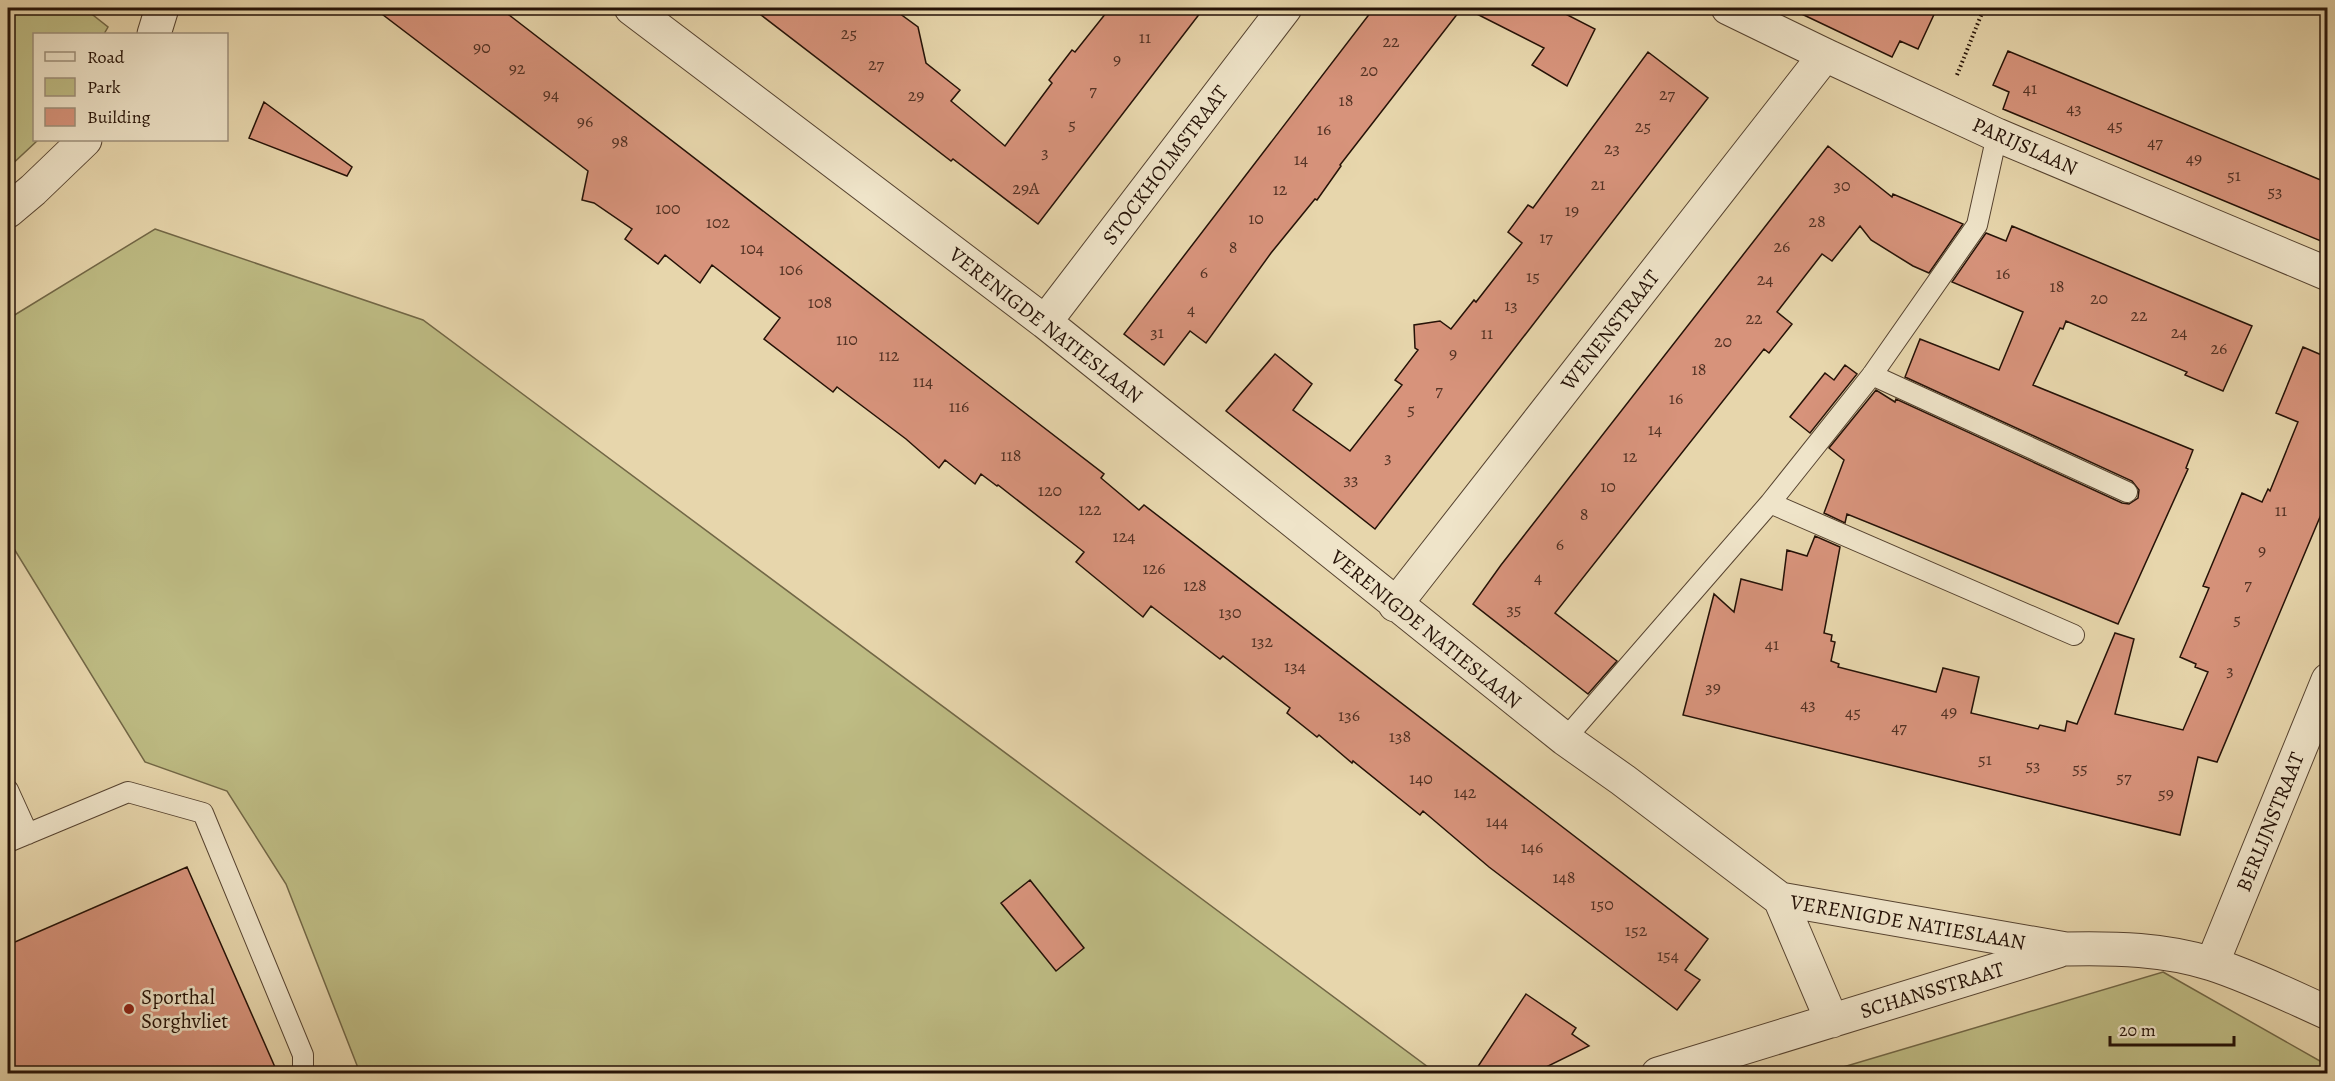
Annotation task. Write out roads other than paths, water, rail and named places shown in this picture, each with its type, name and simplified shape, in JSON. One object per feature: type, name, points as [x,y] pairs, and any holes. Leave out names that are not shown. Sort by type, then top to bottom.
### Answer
[{"type":"street","points":[[154,33],[162,8]]},
{"type":"street","name":"VERENIGDE NATIESLAAN","points":[[631,8],[1045,322],[1395,605],[1565,739],[1780,899],[2066,949],[2114,948],[2164,954],[2212,964],[2328,1013]]},
{"type":"street","name":"STOCKHOLMSTRAAT","points":[[1045,322],[1285,8]]},
{"type":"street","name":"PARIJSLAAN","points":[[1728,8],[1997,135],[2328,274]]},
{"type":"street","name":"WENENSTRAAT","points":[[1395,605],[1825,55]]},
{"type":"street","points":[[8,212],[84,141]]},
{"type":"street","name":"BERLIJNSTRAAT","points":[[2212,964],[2328,680]]},
{"type":"street","name":"SCHANSSTRAAT","points":[[1780,899],[1832,1021]]},
{"type":"street","name":"SCHANSSTRAAT","points":[[1658,1074],[2066,949]]},
{"type":"lane","points":[[1565,739],[1770,503],[1872,375],[1977,225],[1997,135]]},
{"type":"lane","points":[[1872,375],[2127,492]]},
{"type":"lane","points":[[1770,503],[2074,634]]},
{"type":"lane","points":[[8,790],[28,834]]},
{"type":"lane","points":[[8,842],[128,792],[203,813],[303,1055],[303,1074]]},
{"type":"place","name":"Sporthal Sorghvliet","points":[[129,1009]]}]
